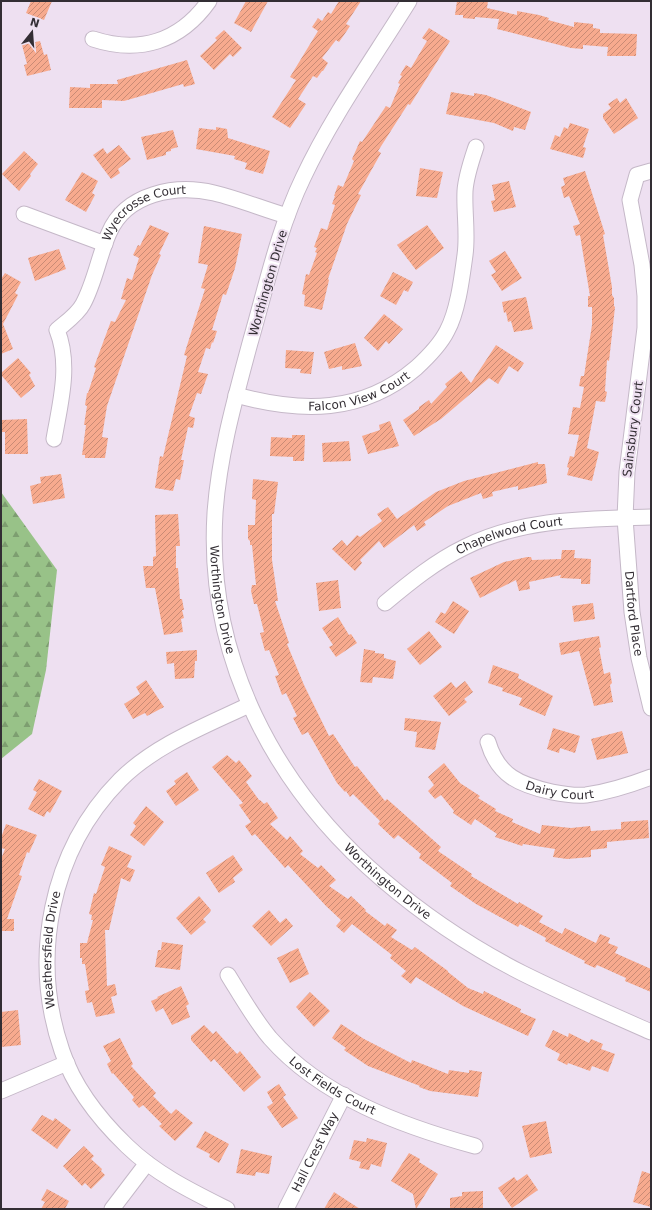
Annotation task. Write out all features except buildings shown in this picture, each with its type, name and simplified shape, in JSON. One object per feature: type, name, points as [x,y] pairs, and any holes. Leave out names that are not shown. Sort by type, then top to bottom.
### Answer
[{"type":"street","points":[[92,39],[112,45],[128,46],[148,44],[159,41],[179,31],[194,18],[209,1]]},
{"type":"street","name":"Worthington Drive","points":[[409,1],[320,143],[301,181],[278,243],[236,395],[219,472],[215,512],[215,566],[219,599],[229,645],[249,705],[275,756],[300,791],[351,849],[382,879],[445,927],[484,952],[521,973],[651,1032]]},
{"type":"street","name":"Falcon View Court","points":[[236,395],[262,402],[304,407],[330,406],[370,397],[393,385],[424,360],[447,331],[453,316],[465,254],[466,186],[476,147]]},
{"type":"street","name":"Sainsbury Court","points":[[625,518],[627,472],[645,328],[645,296],[642,265],[630,200],[644,173]]},
{"type":"street","name":"Wyecrosse Court","points":[[54,439],[64,372],[62,342],[57,330],[83,305],[105,244],[117,219],[129,206],[142,198],[179,190],[214,193],[287,216]]},
{"type":"street","points":[[24,214],[105,244]]},
{"type":"street","name":"Chapelwood Court","points":[[385,603],[441,560],[491,536],[545,523],[625,518],[651,518]]},
{"type":"street","name":"Dartford Place","points":[[625,518],[632,612],[639,658],[651,708]]},
{"type":"street","name":"Weathersfield Drive","points":[[227,1209],[182,1187],[146,1163],[103,1121],[83,1092],[67,1063],[54,1022],[49,997],[47,948],[49,924],[55,895],[64,867],[87,820],[103,798],[142,761],[165,747],[249,705]]},
{"type":"street","name":"Dairy Court","points":[[488,742],[492,755],[508,775],[520,782],[537,788],[560,793],[584,795],[609,790],[651,777]]},
{"type":"street","name":"Lost Fields Court","points":[[228,975],[253,1016],[270,1038],[289,1058],[316,1078],[344,1095],[413,1127],[475,1146]]},
{"type":"street","points":[[1,1091],[67,1063]]},
{"type":"street","name":"Hall Crest Way","points":[[286,1209],[344,1095]]},
{"type":"street","points":[[112,1209],[146,1163]]},
{"type":"green space","points":[[1,492],[57,570],[46,670],[32,734],[1,759]]}]
